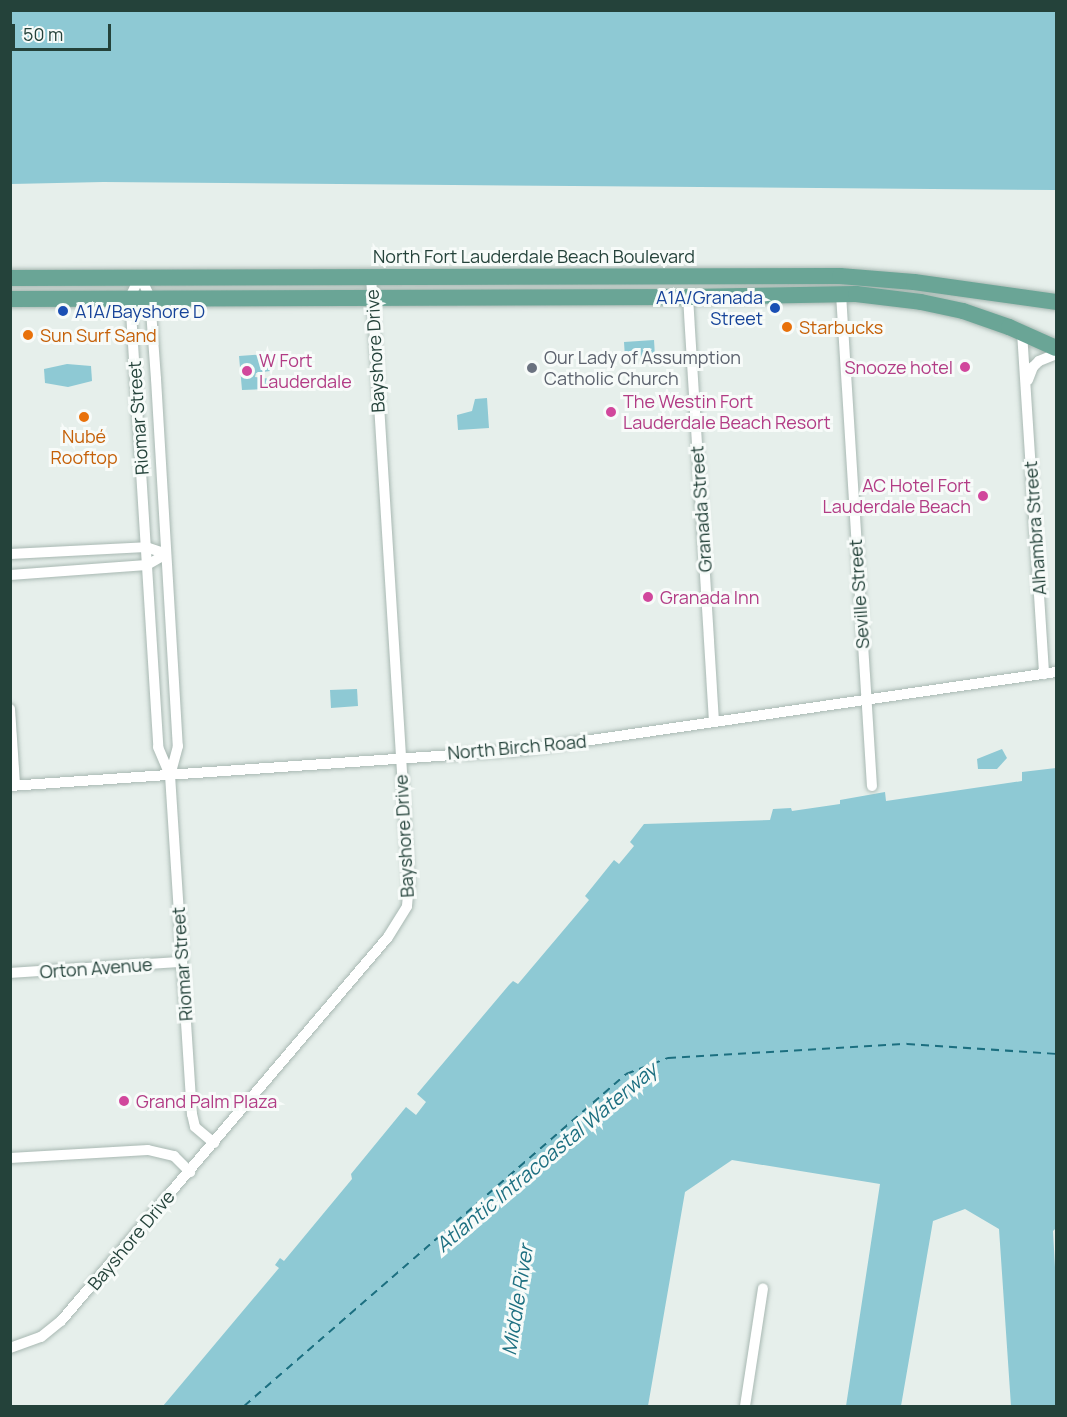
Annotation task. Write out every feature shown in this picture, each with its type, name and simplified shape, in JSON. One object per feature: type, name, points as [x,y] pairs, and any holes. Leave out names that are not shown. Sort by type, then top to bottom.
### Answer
[{"type":"main road","name":"North Fort Lauderdale Beach Boulevard","points":[[10,278],[840,276],[914,282],[1056,302]]},
{"type":"main road","points":[[10,299],[688,297],[841,294],[921,302],[982,317],[1056,348]]},
{"type":"street","name":"Riomar Street","points":[[140,276],[130,297],[158,747],[170,775],[192,1114],[195,1126],[214,1143]]},
{"type":"street","name":"Riomar Street","points":[[140,276],[150,297],[178,746],[170,775]]},
{"type":"street","name":"Bayshore Drive","points":[[10,1348],[41,1337],[61,1321],[214,1143],[403,916],[410,884],[400,757],[371,276]]},
{"type":"street","name":"Seville Street","points":[[841,294],[872,786]]},
{"type":"street","name":"Granada Street","points":[[688,297],[714,722]]},
{"type":"street","name":"Alhambra Street","points":[[1022,332],[1044,674]]},
{"type":"street","points":[[1027,383],[1029,374],[1039,361],[1056,354]]},
{"type":"street","points":[[10,554],[146,547],[166,554]]},
{"type":"street","points":[[10,575],[147,566],[166,554]]},
{"type":"street","name":"North Birch Road","points":[[13,786],[536,748],[1056,672]]},
{"type":"street","points":[[10,709],[13,786]]},
{"type":"street","name":"Orton Avenue","points":[[10,973],[183,962]]},
{"type":"street","points":[[10,1158],[148,1150],[174,1156],[189,1172]]},
{"type":"street","points":[[745,1407],[763,1288]]},
{"type":"water","points":[[10,11],[1056,11],[1056,190],[103,182],[11,184]]},
{"type":"water","points":[[654,340],[655,357],[625,359],[624,342]]},
{"type":"water","points":[[269,354],[270,371],[256,373],[255,377],[271,379],[271,389],[242,390],[239,356]]},
{"type":"water","points":[[67,364],[91,366],[92,381],[68,387],[45,383],[44,369]]},
{"type":"water","points":[[487,398],[489,428],[458,430],[457,415],[472,411],[475,399]]},
{"type":"water","points":[[357,689],[358,706],[331,708],[330,690]]},
{"type":"water","points":[[1002,749],[1007,758],[997,769],[978,769],[977,759]]},
{"type":"water","points":[[1056,768],[1056,1228],[1053,1231],[1056,1285],[1056,1406],[1011,1406],[999,1229],[965,1209],[933,1221],[901,1406],[846,1406],[880,1184],[732,1160],[685,1192],[648,1406],[163,1406],[279,1268],[275,1265],[280,1258],[284,1261],[352,1179],[351,1174],[406,1107],[416,1115],[426,1102],[417,1094],[509,985],[513,981],[518,984],[589,900],[585,896],[614,860],[619,864],[634,846],[630,842],[644,824],[770,820],[773,809],[791,808],[792,811],[840,804],[840,800],[885,792],[886,801],[1022,781],[1022,772]]},
{"type":"ferry route","points":[[244,1406],[626,1074],[668,1058],[907,1044],[1056,1054]]},
{"type":"place","name":"A1A/Granada Street","points":[[775,308]]},
{"type":"place","name":"A1A/Bayshore D","points":[[63,311]]},
{"type":"place","name":"Starbucks","points":[[787,327]]},
{"type":"place","name":"Sun Surf Sand","points":[[28,335]]},
{"type":"place","name":"Snooze hotel","points":[[965,367]]},
{"type":"place","name":"Our Lady of Assumption Catholic Church","points":[[532,368]]},
{"type":"place","name":"W Fort Lauderdale","points":[[247,371]]},
{"type":"place","name":"The Westin Fort Lauderdale Beach Resort","points":[[611,412]]},
{"type":"place","name":"Nubé Rooftop","points":[[84,417]]},
{"type":"place","name":"AC Hotel Fort Lauderdale Beach","points":[[983,496]]},
{"type":"place","name":"Granada Inn","points":[[648,597]]},
{"type":"place","name":"Grand Palm Plaza","points":[[124,1101]]},
{"type":"water label","name":"Atlantic Intracoastal Waterway","points":[[546,1157]]},
{"type":"water label","name":"Middle River","points":[[517,1300]]}]
